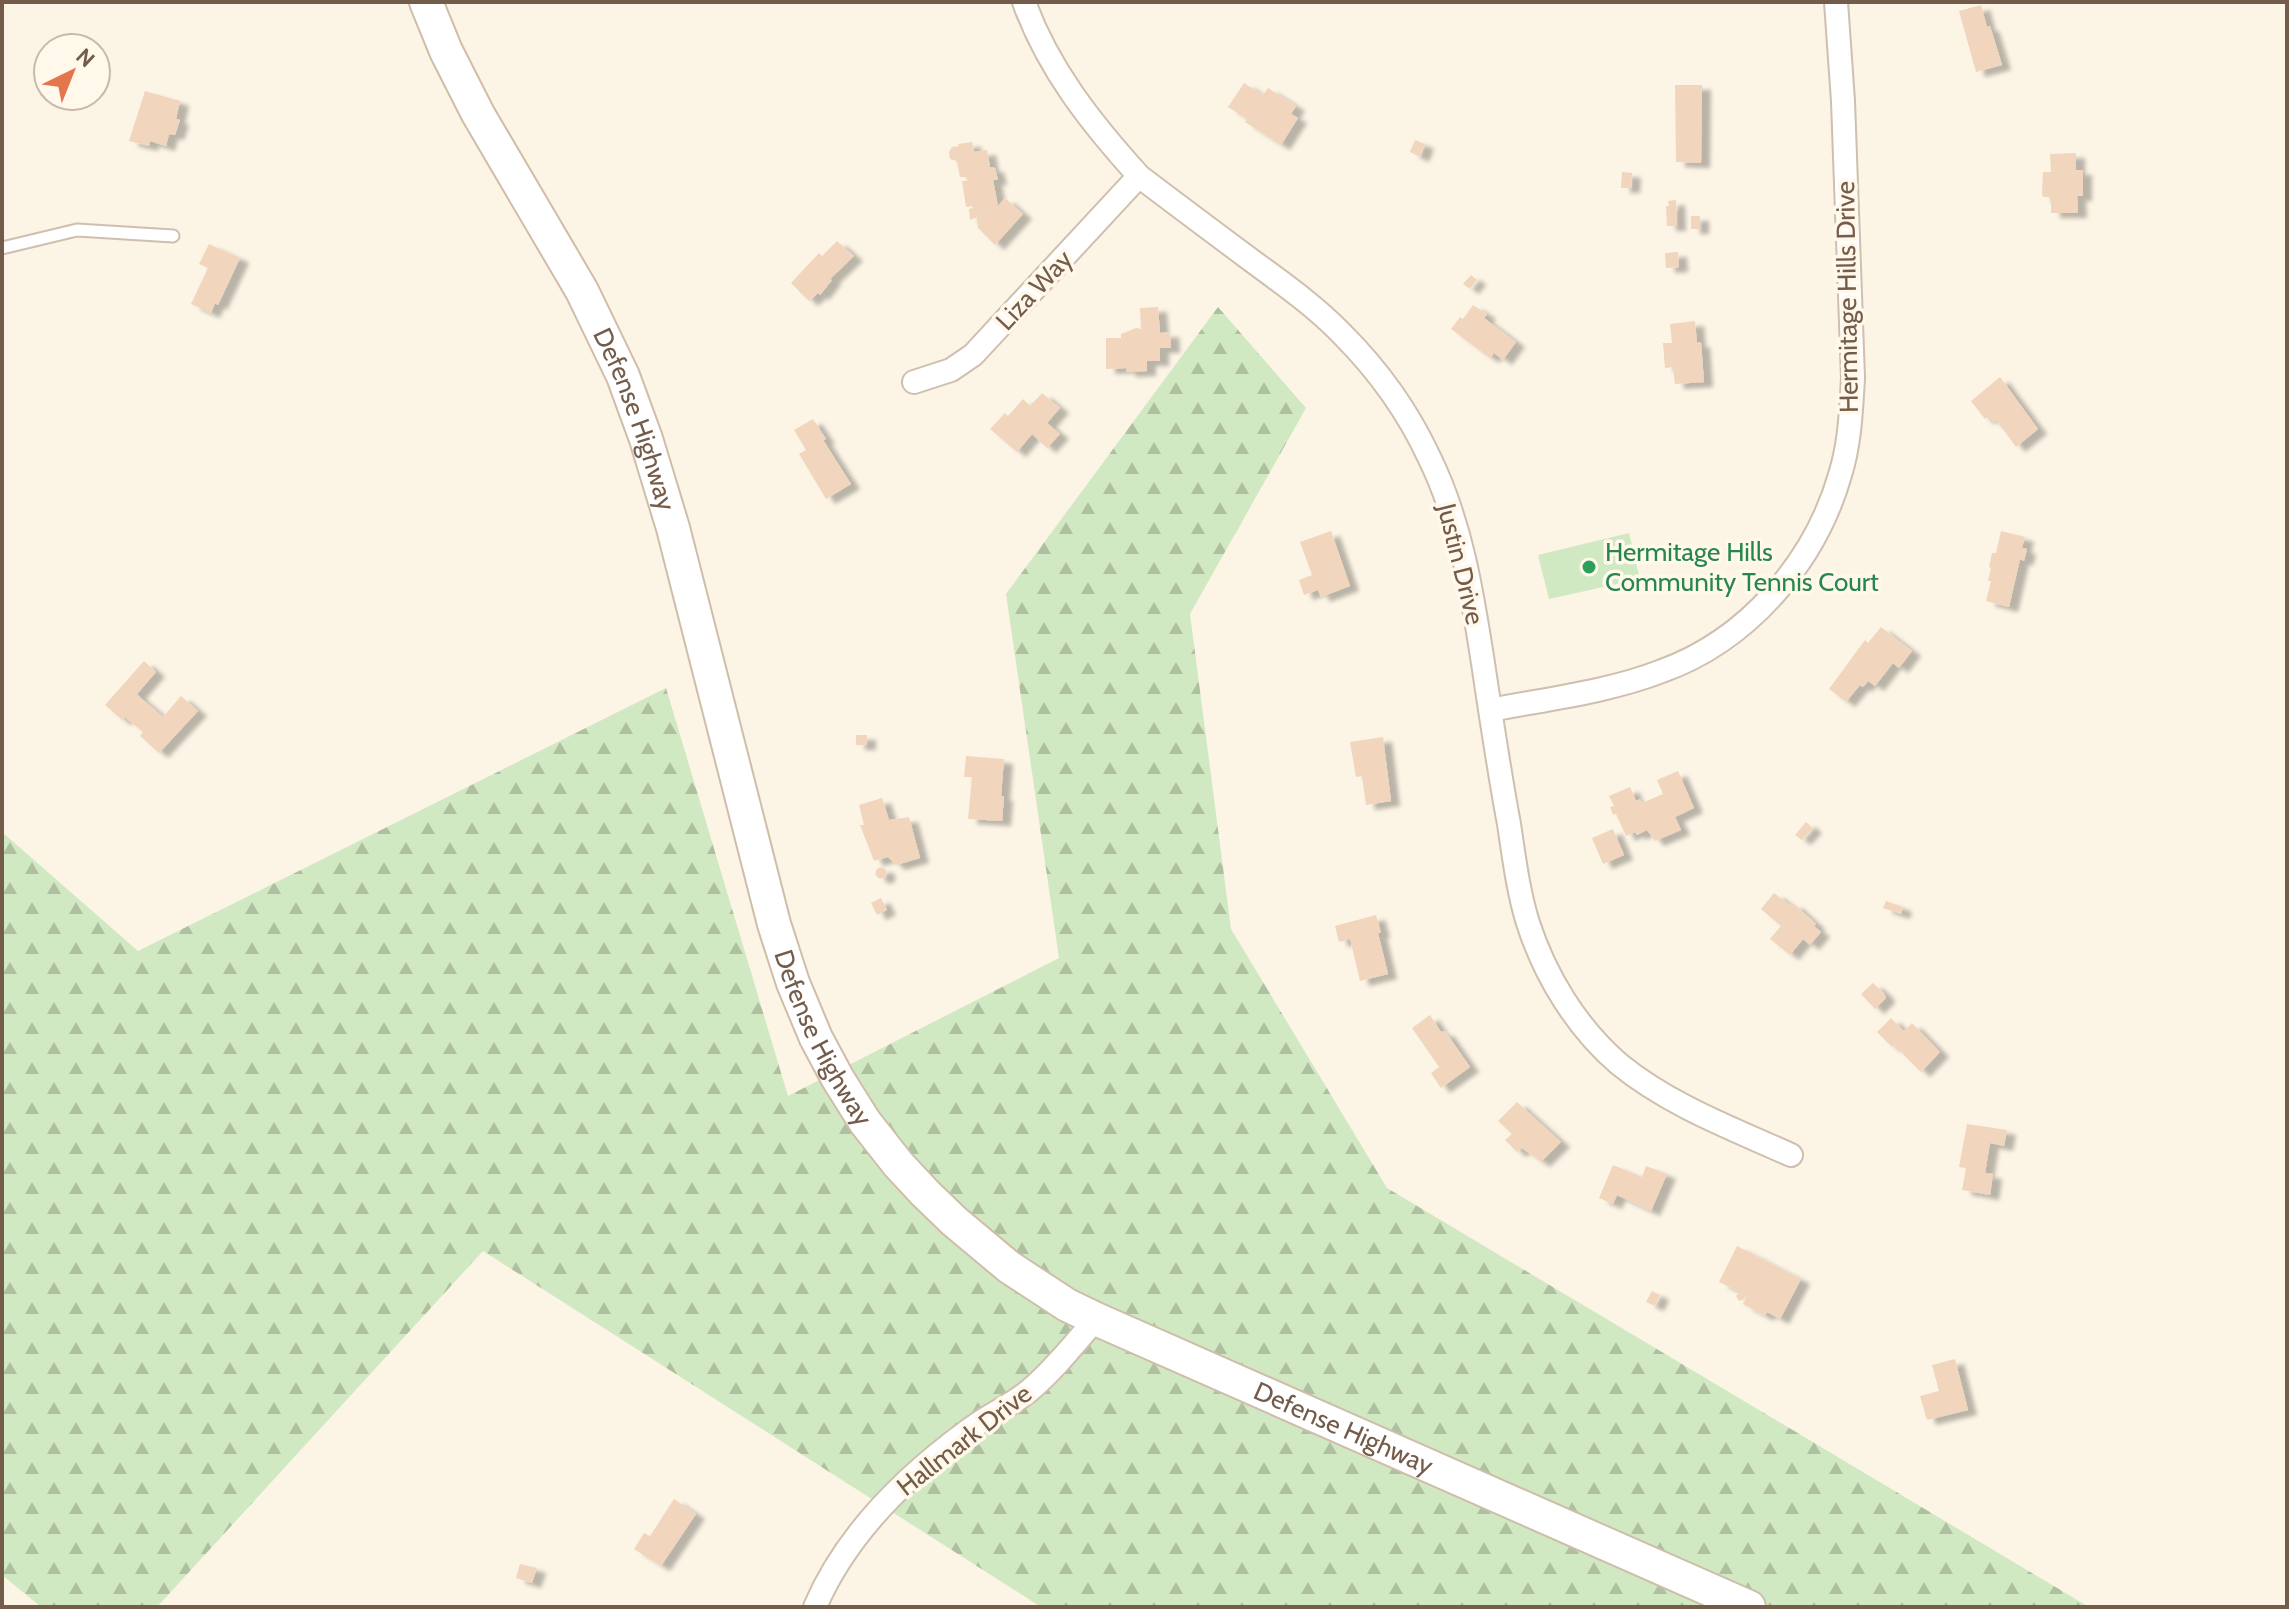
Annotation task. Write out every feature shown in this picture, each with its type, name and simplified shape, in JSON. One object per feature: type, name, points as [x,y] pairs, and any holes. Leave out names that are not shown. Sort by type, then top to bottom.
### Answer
[{"type":"main road","name":"Defense Highway","points":[[426,2],[446,51],[478,114],[582,291],[623,376],[673,528],[774,924],[793,983],[816,1038],[838,1079],[865,1122],[898,1164],[954,1221],[1009,1267],[1067,1305],[1749,1607]]},
{"type":"street","name":"Justin Drive","points":[[1024,2],[1054,66],[1083,112],[1139,176],[1304,299],[1342,333],[1375,371],[1429,456],[1460,538],[1503,794],[1528,921],[1545,964],[1566,1003],[1602,1047],[1649,1085],[1704,1116],[1791,1155]]},
{"type":"street","name":"Hermitage Hills Drive","points":[[1490,710],[1627,683],[1693,659],[1731,634],[1759,609],[1798,564],[1817,532],[1840,476],[1847,446],[1852,389],[1843,101],[1836,2]]},
{"type":"street","name":"Liza Way","points":[[914,382],[951,370],[973,355],[1139,176]]},
{"type":"street","name":"Hallmark Drive","points":[[815,1607],[848,1548],[879,1509],[969,1429],[1028,1392],[1056,1366],[1096,1319]]},
{"type":"lane","points":[[2,248],[77,230],[173,236]]},
{"type":"green space","points":[[1218,307],[1306,408],[1190,614],[1231,929],[1387,1188],[2089,1607],[1041,1607],[483,1251],[157,1607],[41,1607],[2,1575],[2,832],[138,951],[666,688],[788,1096],[1059,958],[1006,594]]},
{"type":"green space","name":"Hermitage Hills Community Tennis Court","points":[[1629,533],[1640,579],[1549,599],[1538,555]]},
{"type":"building","points":[[1981,5],[2002,65],[1976,72],[1959,11]]},
{"type":"building","points":[[1244,83],[1263,95],[1268,88],[1296,106],[1291,114],[1298,118],[1281,145],[1228,107]]},
{"type":"building","points":[[1675,85],[1702,85],[1701,163],[1676,162]]},
{"type":"building","points":[[145,91],[180,101],[176,119],[180,120],[175,135],[169,134],[166,146],[150,141],[149,146],[129,141]]},
{"type":"building","points":[[1415,140],[1425,144],[1420,157],[1410,152]]},
{"type":"building","points":[[972,142],[974,152],[987,150],[990,167],[995,168],[998,180],[993,180],[998,206],[1005,198],[1023,214],[995,245],[978,228],[977,217],[970,220],[969,209],[973,208],[966,207],[962,181],[968,181],[966,177],[960,177],[957,161],[950,159],[952,147]]},
{"type":"building","points":[[2076,153],[2076,170],[2083,170],[2083,196],[2077,196],[2078,213],[2051,213],[2051,197],[2043,197],[2042,194],[2043,172],[2051,172],[2050,154]]},
{"type":"building","points":[[1622,172],[1632,173],[1631,188],[1621,188]]},
{"type":"building","points":[[1676,200],[1677,226],[1667,226],[1666,206],[1669,206],[1668,201]]},
{"type":"building","points":[[1691,216],[1700,216],[1700,229],[1691,229]]},
{"type":"building","points":[[837,241],[854,256],[830,279],[820,295],[818,293],[809,301],[791,283],[819,253],[822,256]]},
{"type":"building","points":[[209,244],[240,258],[218,305],[215,303],[211,313],[191,304],[208,268],[199,264]]},
{"type":"building","points":[[1678,252],[1679,267],[1666,268],[1665,253]]},
{"type":"building","points":[[1471,275],[1477,280],[1470,289],[1463,284]]},
{"type":"building","points":[[1473,305],[1487,314],[1484,318],[1516,342],[1503,360],[1494,353],[1490,358],[1451,329]]},
{"type":"building","points":[[1158,307],[1160,333],[1170,332],[1171,348],[1160,348],[1160,361],[1147,361],[1147,371],[1106,369],[1106,338],[1121,338],[1121,334],[1141,329],[1140,308]]},
{"type":"building","points":[[1695,321],[1697,343],[1701,342],[1704,382],[1675,384],[1673,367],[1665,368],[1663,343],[1672,343],[1670,324]]},
{"type":"building","points":[[2000,377],[2038,429],[2016,447],[1996,420],[1994,422],[1989,416],[1985,419],[1971,401]]},
{"type":"building","points":[[1042,393],[1060,408],[1047,423],[1060,434],[1047,448],[1032,434],[1017,452],[990,429],[1005,413],[1008,416],[1023,399],[1030,406]]},
{"type":"building","points":[[813,419],[851,484],[826,499],[799,454],[806,450],[794,430]]},
{"type":"building","points":[[1331,531],[1350,586],[1321,597],[1318,590],[1304,595],[1299,580],[1312,575],[1300,542]]},
{"type":"building","points":[[2001,531],[2025,537],[2022,548],[2027,549],[2024,561],[2020,559],[2009,607],[1986,601],[1991,581],[1988,581],[1992,553],[1996,553]]},
{"type":"building","points":[[1881,627],[1912,651],[1899,668],[1893,663],[1875,686],[1868,681],[1863,687],[1860,685],[1846,702],[1829,689],[1865,640],[1868,643]]},
{"type":"building","points":[[144,661],[156,672],[137,694],[142,699],[163,717],[181,696],[198,711],[159,753],[140,736],[143,732],[105,705]]},
{"type":"building","points":[[856,735],[867,735],[867,745],[856,745]]},
{"type":"building","points":[[1383,737],[1391,801],[1366,805],[1362,776],[1356,777],[1350,742]]},
{"type":"building","points":[[966,756],[1004,759],[1002,821],[968,819],[972,777],[964,777]]},
{"type":"building","points":[[1678,771],[1694,808],[1675,817],[1681,830],[1655,841],[1647,830],[1626,836],[1616,814],[1613,815],[1610,807],[1614,806],[1609,796],[1630,787],[1636,801],[1640,799],[1642,803],[1663,794],[1657,780]]},
{"type":"building","points":[[882,798],[889,820],[909,817],[920,858],[896,865],[888,857],[874,861],[860,825],[864,825],[859,805]]},
{"type":"building","points":[[1806,822],[1813,828],[1802,840],[1795,835]]},
{"type":"building","points":[[1613,829],[1624,855],[1603,864],[1592,838]]},
{"type":"building","points":[[881,867],[887,873],[881,879],[875,873]]},
{"type":"building","points":[[1774,893],[1791,906],[1793,903],[1821,932],[1810,945],[1803,939],[1790,955],[1770,939],[1781,926],[1761,909]]},
{"type":"building","points":[[881,898],[887,910],[877,915],[871,903]]},
{"type":"building","points":[[1886,901],[1903,907],[1901,914],[1883,908]]},
{"type":"building","points":[[1376,915],[1388,974],[1360,981],[1350,939],[1339,942],[1335,926]]},
{"type":"building","points":[[1873,983],[1886,998],[1875,1009],[1861,994]]},
{"type":"building","points":[[1430,1015],[1470,1067],[1441,1088],[1431,1073],[1439,1067],[1412,1028]]},
{"type":"building","points":[[1891,1018],[1904,1031],[1912,1023],[1940,1052],[1921,1072],[1877,1032]]},
{"type":"building","points":[[1517,1102],[1561,1142],[1541,1162],[1522,1148],[1517,1152],[1505,1140],[1512,1134],[1498,1121]]},
{"type":"building","points":[[1967,1124],[2007,1130],[2004,1146],[1990,1143],[1985,1173],[1993,1174],[1990,1195],[1962,1190],[1966,1168],[1959,1167]]},
{"type":"building","points":[[1613,1165],[1642,1177],[1646,1166],[1667,1174],[1651,1211],[1617,1195],[1613,1204],[1599,1198]]},
{"type":"building","points":[[1737,1246],[1801,1279],[1780,1319],[1767,1312],[1765,1316],[1743,1304],[1747,1296],[1744,1295],[1745,1299],[1739,1301],[1736,1296],[1740,1292],[1719,1282]]},
{"type":"building","points":[[1652,1291],[1660,1295],[1655,1306],[1646,1302]]},
{"type":"building","points":[[1955,1359],[1968,1410],[1927,1420],[1920,1396],[1939,1391],[1932,1365]]},
{"type":"building","points":[[674,1499],[696,1514],[661,1566],[634,1549],[644,1533],[650,1536]]},
{"type":"building","points":[[520,1564],[537,1568],[532,1583],[516,1578]]},
{"type":"place","name":"Hermitage Hills Community Tennis Court","points":[[1589,567]]}]
